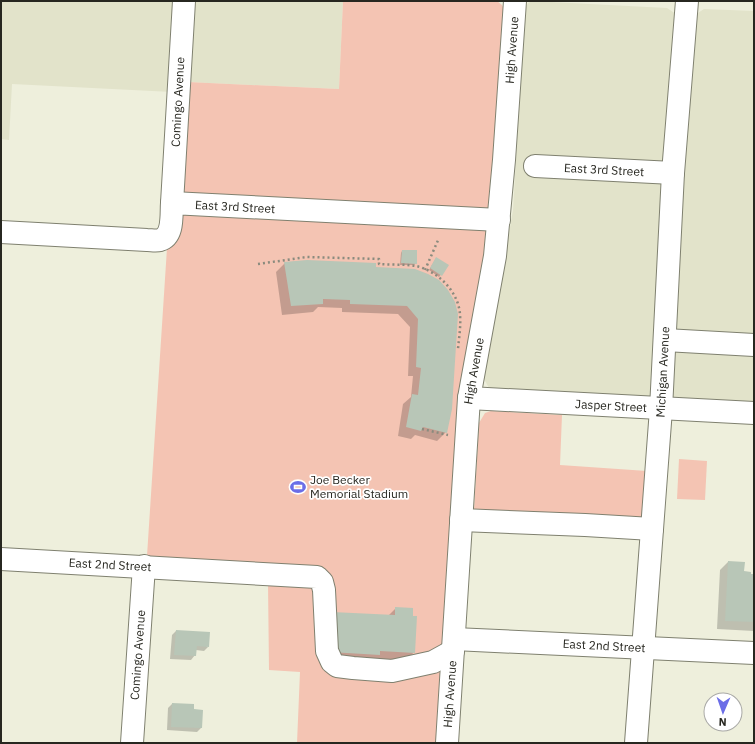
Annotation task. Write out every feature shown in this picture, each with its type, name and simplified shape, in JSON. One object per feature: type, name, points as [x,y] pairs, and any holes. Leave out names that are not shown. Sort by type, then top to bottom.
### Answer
[{"type":"street","name":"Comingo Avenue","points":[[172,203],[184,1]]},
{"type":"street","name":"High Avenue","points":[[447,743],[469,398],[496,256],[505,152],[515,1]]},
{"type":"street","name":"Michigan Avenue","points":[[636,743],[661,408],[673,173],[687,1]]},
{"type":"street","name":"East 3rd Street","points":[[535,166],[673,173]]},
{"type":"street","name":"East 3rd Street","points":[[172,203],[499,220]]},
{"type":"street","points":[[1,232],[161,240],[167,235],[171,228],[172,203]]},
{"type":"street","points":[[665,340],[754,345]]},
{"type":"street","name":"Jasper Street","points":[[469,398],[754,413]]},
{"type":"street","points":[[461,520],[652,529]]},
{"type":"street","name":"East 2nd Street","points":[[1,559],[317,576],[322,582],[324,590],[327,651],[332,662],[337,666],[353,668],[392,671],[433,662],[453,645],[644,648],[754,653]]},
{"type":"street","name":"Comingo Avenue","points":[[132,743],[144,566]]},
{"type":"path","points":[[425,270],[440,238]]},
{"type":"path","points":[[258,264],[307,257],[379,259],[379,264],[416,266],[425,270],[440,278],[451,289],[457,300],[460,315],[458,354]]},
{"type":"path","points":[[422,428],[448,435],[450,429]]},
{"type":"shaded area","points":[[1,1],[177,1],[172,92],[12,84],[9,140],[1,139]]},
{"type":"shaded area","points":[[195,1],[343,1],[339,89],[188,82]]},
{"type":"shaded area","name":"Joe Becker Memorial Stadium","points":[[343,1],[497,1],[504,9],[494,198],[438,743],[297,743],[300,672],[269,670],[268,583],[156,578],[157,557],[147,556],[167,248],[188,82],[339,89]]},
{"type":"shaded area","points":[[532,1],[667,8],[676,14],[651,396],[649,398],[492,391],[484,379],[513,210],[525,9],[528,3]]},
{"type":"shaded area","points":[[704,9],[754,11],[754,404],[673,399],[670,393],[695,20],[698,13]]},
{"type":"shaded area","points":[[491,411],[562,415],[560,465],[647,471],[643,536],[473,527],[479,423],[485,413]]},
{"type":"shaded area","points":[[679,459],[707,461],[705,500],[677,499]]},
{"type":"building","points":[[402,250],[417,250],[417,264],[401,263]]},
{"type":"building","points":[[436,257],[449,265],[442,276],[430,268]]},
{"type":"building","points":[[307,260],[376,263],[376,267],[415,269],[439,280],[448,290],[455,302],[458,314],[452,409],[447,433],[423,427],[421,431],[406,427],[412,394],[418,395],[421,368],[416,367],[418,319],[407,306],[350,304],[350,300],[323,299],[323,304],[291,306],[284,262]]},
{"type":"building","points":[[728,561],[745,562],[744,571],[754,574],[754,622],[725,621]]},
{"type":"building","points":[[395,607],[413,608],[413,616],[417,616],[415,653],[380,651],[380,655],[330,652],[332,612],[395,615]]},
{"type":"building","points":[[176,630],[210,632],[209,647],[197,646],[196,656],[174,655]]},
{"type":"building","points":[[172,703],[194,704],[194,709],[203,710],[202,728],[171,727]]},
{"type":"place","name":"Joe Becker Memorial Stadium","points":[[298,487]]}]
